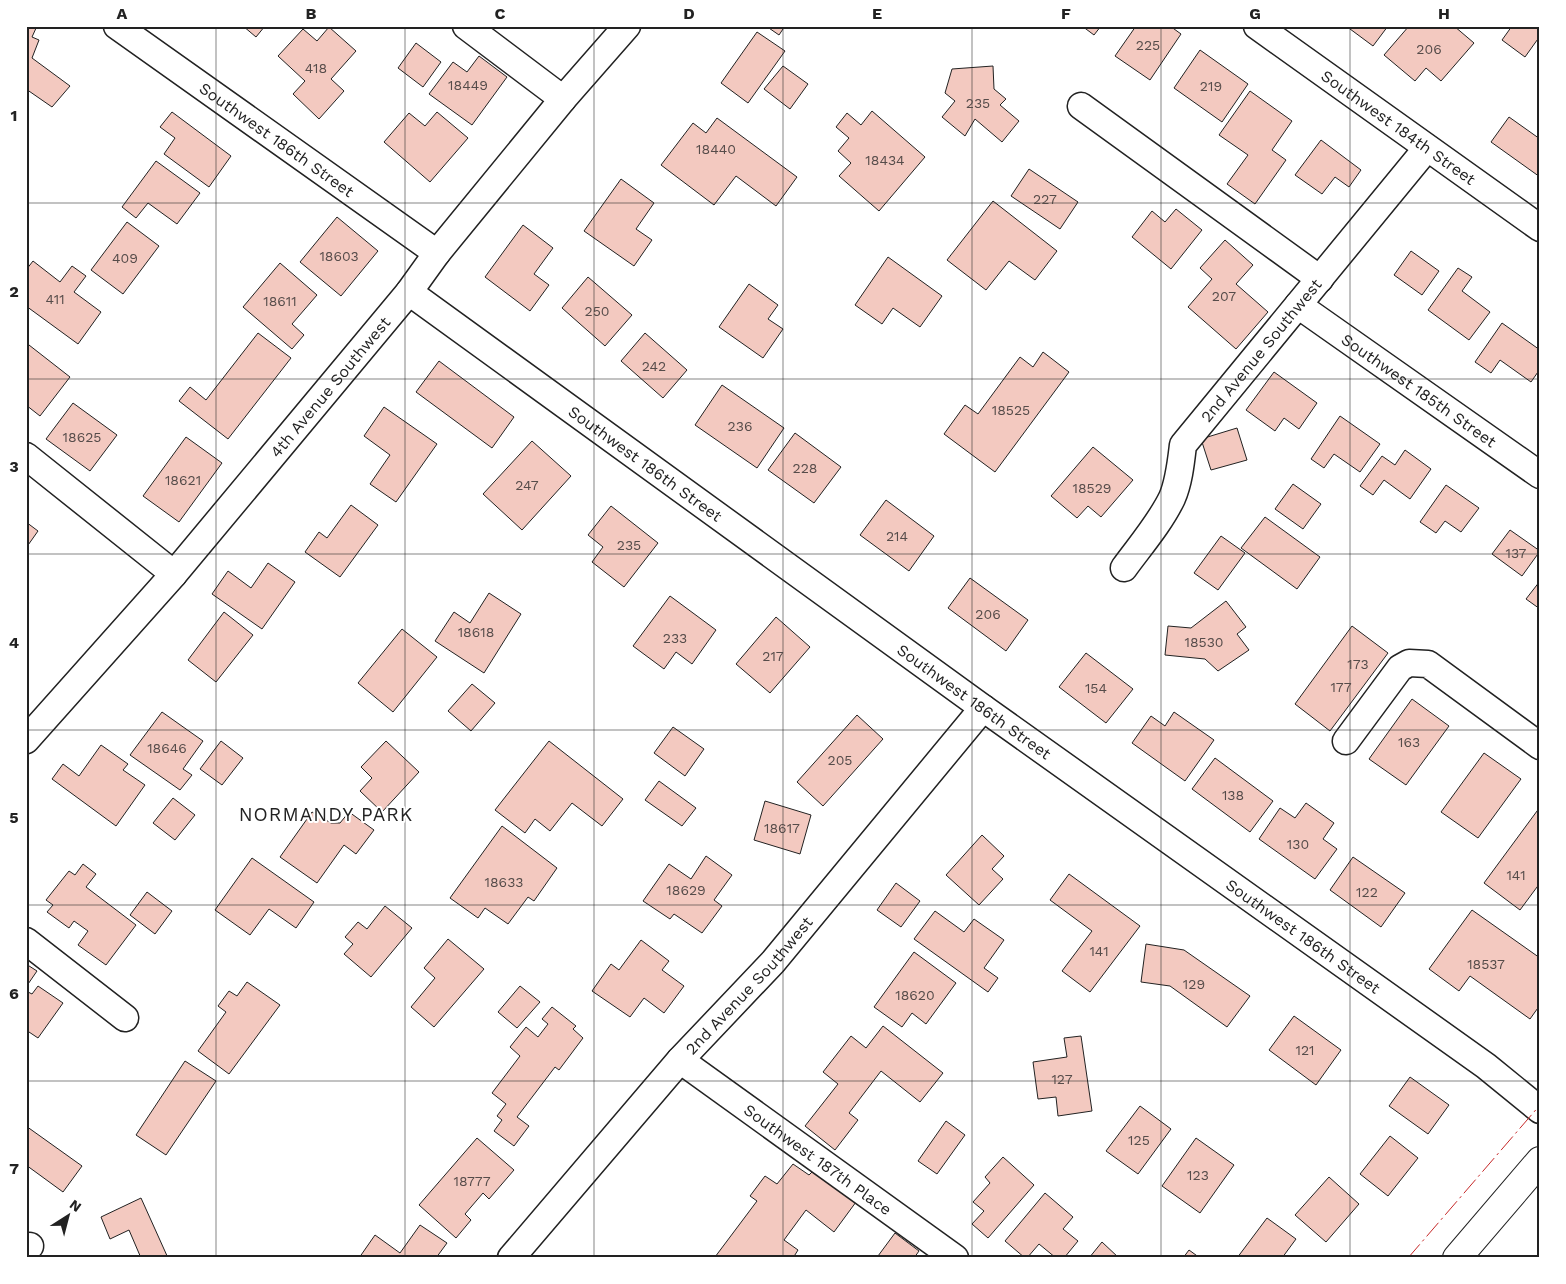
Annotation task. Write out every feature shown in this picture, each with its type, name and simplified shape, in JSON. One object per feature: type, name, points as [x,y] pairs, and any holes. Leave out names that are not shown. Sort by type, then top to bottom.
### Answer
[{"type":"main road","points":[[1457,1258],[1540,1161]]},
{"type":"street","name":"Southwest 186th Street","points":[[117,26],[437,253]]},
{"type":"street","points":[[466,26],[563,99]]},
{"type":"street","name":"4th Avenue Southwest","points":[[26,740],[174,574],[409,292],[437,253],[563,99],[626,26]]},
{"type":"street","name":"Southwest 184th Street","points":[[1257,26],[1540,228]]},
{"type":"street","points":[[1081,106],[1320,279]]},
{"type":"street","name":"2nd Avenue Southwest","points":[[1124,568],[1160,518],[1172,497],[1180,469],[1183,445],[1427,148]]},
{"type":"street","name":"Southwest 186th Street","points":[[409,292],[983,708],[1486,1066],[1540,1110]]},
{"type":"street","name":"Southwest 185th Street","points":[[1298,306],[1540,475]]},
{"type":"street","points":[[26,456],[174,574]]},
{"type":"street","points":[[1346,741],[1400,668],[1409,663],[1428,664],[1540,746]]},
{"type":"street","name":"2nd Avenue Southwest","points":[[511,1258],[680,1060],[773,962],[983,708]]},
{"type":"street","points":[[26,941],[125,1018]]},
{"type":"street","name":"Southwest 187th Place","points":[[680,1060],[955,1258]]},
{"type":"building","points":[[26,26],[37,26],[32,37],[39,40],[32,58],[70,86],[52,107],[26,89]]},
{"type":"building","points":[[243,26],[265,26],[256,37]]},
{"type":"building","points":[[766,26],[785,26],[779,35]]},
{"type":"building","points":[[1082,26],[1101,26],[1094,35]]},
{"type":"building","points":[[1136,26],[1170,26],[1181,34],[1150,80],[1115,56]]},
{"type":"building","points":[[1346,26],[1388,26],[1373,46]]},
{"type":"building","points":[[1409,26],[1454,26],[1474,43],[1441,81],[1426,68],[1415,81],[1384,55]]},
{"type":"building","points":[[1512,26],[1540,26],[1540,36],[1525,57],[1502,40]]},
{"type":"building","points":[[329,27],[356,51],[331,79],[344,91],[319,119],[293,94],[305,81],[278,56],[303,29],[317,41]]},
{"type":"building","points":[[757,32],[785,51],[748,103],[721,83]]},
{"type":"building","points":[[416,43],[441,62],[423,87],[398,68]]},
{"type":"building","points":[[1200,50],[1248,84],[1222,122],[1174,88]]},
{"type":"building","points":[[479,56],[507,77],[472,125],[429,94],[453,62],[467,72]]},
{"type":"building","points":[[783,66],[808,84],[790,109],[764,89]]},
{"type":"building","points":[[993,66],[994,89],[1006,99],[1000,105],[1019,121],[1002,142],[975,119],[965,136],[942,117],[955,101],[945,93],[952,69]]},
{"type":"building","points":[[1250,91],[1292,121],[1272,150],[1286,160],[1255,204],[1227,184],[1248,155],[1219,135]]},
{"type":"building","points":[[872,111],[925,157],[879,211],[839,176],[851,163],[838,151],[849,138],[836,127],[847,113],[861,125]]},
{"type":"building","points":[[172,112],[231,156],[209,187],[164,154],[175,138],[160,127]]},
{"type":"building","points":[[437,112],[468,138],[430,182],[384,142],[409,113],[425,126]]},
{"type":"building","points":[[1509,117],[1540,139],[1540,177],[1491,142]]},
{"type":"building","points":[[717,118],[797,177],[776,206],[736,176],[714,205],[661,165],[693,123],[706,133]]},
{"type":"building","points":[[1321,140],[1361,170],[1349,187],[1335,177],[1322,194],[1295,175]]},
{"type":"building","points":[[156,161],[200,193],[177,224],[148,203],[136,218],[122,207]]},
{"type":"building","points":[[1029,169],[1078,202],[1060,229],[1011,196]]},
{"type":"building","points":[[621,179],[654,203],[636,229],[652,240],[634,266],[584,231]]},
{"type":"building","points":[[993,201],[1057,251],[1035,280],[1009,261],[986,290],[947,260]]},
{"type":"building","points":[[1176,209],[1202,230],[1171,269],[1132,237],[1152,211],[1165,222]]},
{"type":"building","points":[[337,217],[378,251],[341,296],[300,262]]},
{"type":"building","points":[[127,222],[159,246],[123,294],[91,270]]},
{"type":"building","points":[[523,225],[553,248],[534,274],[549,285],[530,311],[485,277]]},
{"type":"building","points":[[1225,240],[1253,265],[1236,284],[1268,312],[1236,349],[1188,307],[1212,279],[1200,268]]},
{"type":"building","points":[[1411,251],[1439,271],[1422,295],[1394,275]]},
{"type":"building","points":[[888,257],[942,296],[920,327],[893,308],[882,324],[855,305]]},
{"type":"building","points":[[33,261],[60,282],[72,266],[86,276],[74,292],[101,312],[78,344],[26,306],[26,270]]},
{"type":"building","points":[[280,263],[317,295],[292,324],[304,335],[292,349],[243,307]]},
{"type":"building","points":[[1458,268],[1472,277],[1462,291],[1490,312],[1469,340],[1428,310]]},
{"type":"building","points":[[588,277],[632,315],[605,346],[562,308]]},
{"type":"building","points":[[749,284],[778,305],[768,319],[783,329],[763,358],[719,327]]},
{"type":"building","points":[[1502,323],[1540,350],[1540,369],[1531,382],[1500,360],[1491,373],[1475,362]]},
{"type":"building","points":[[258,333],[291,358],[228,439],[179,401],[190,387],[206,400]]},
{"type":"building","points":[[645,333],[687,370],[663,398],[621,361]]},
{"type":"building","points":[[29,345],[70,377],[40,416],[26,405],[26,349]]},
{"type":"building","points":[[1043,352],[1069,372],[995,472],[944,434],[965,405],[978,414],[1020,357],[1033,367]]},
{"type":"building","points":[[439,361],[514,417],[492,448],[416,392]]},
{"type":"building","points":[[1274,372],[1317,403],[1299,429],[1284,418],[1275,431],[1246,410]]},
{"type":"building","points":[[722,385],[784,428],[757,468],[695,425]]},
{"type":"building","points":[[73,403],[117,435],[90,471],[46,439]]},
{"type":"building","points":[[384,407],[437,444],[396,502],[370,484],[390,455],[364,436]]},
{"type":"building","points":[[1340,416],[1380,444],[1360,472],[1334,454],[1324,468],[1311,459]]},
{"type":"building","points":[[1237,428],[1247,460],[1211,470],[1201,439]]},
{"type":"building","points":[[795,433],[841,467],[814,503],[768,470]]},
{"type":"building","points":[[186,437],[222,463],[179,522],[143,496]]},
{"type":"building","points":[[532,441],[571,476],[522,530],[483,494]]},
{"type":"building","points":[[1093,447],[1133,480],[1101,517],[1088,506],[1077,518],[1051,496]]},
{"type":"building","points":[[1405,450],[1431,469],[1410,499],[1384,480],[1373,495],[1360,486],[1382,456],[1395,465]]},
{"type":"building","points":[[1293,484],[1321,504],[1303,529],[1275,509]]},
{"type":"building","points":[[1446,485],[1479,508],[1461,532],[1445,521],[1436,533],[1420,522]]},
{"type":"building","points":[[886,500],[934,536],[909,571],[860,535]]},
{"type":"building","points":[[351,505],[378,525],[340,577],[305,552],[319,532],[327,538]]},
{"type":"building","points":[[611,506],[658,543],[624,587],[592,562],[603,547],[588,535]]},
{"type":"building","points":[[1265,517],[1320,557],[1297,589],[1241,548]]},
{"type":"building","points":[[26,522],[38,531],[26,548]]},
{"type":"building","points":[[1510,530],[1540,551],[1522,576],[1492,554]]},
{"type":"building","points":[[1221,536],[1245,553],[1218,590],[1194,573]]},
{"type":"building","points":[[268,563],[295,582],[262,629],[212,594],[228,571],[251,588]]},
{"type":"building","points":[[970,578],[1028,620],[1006,651],[948,608]]},
{"type":"building","points":[[1540,581],[1540,609],[1526,599]]},
{"type":"building","points":[[489,593],[521,614],[484,673],[435,641],[454,612],[470,623]]},
{"type":"building","points":[[670,596],[716,630],[692,664],[676,652],[664,669],[633,646]]},
{"type":"building","points":[[1226,601],[1246,627],[1237,634],[1249,650],[1218,671],[1205,659],[1165,655],[1168,626],[1191,628]]},
{"type":"building","points":[[224,612],[253,635],[216,682],[188,660]]},
{"type":"building","points":[[776,617],[810,647],[770,693],[736,664]]},
{"type":"building","points":[[1352,626],[1388,653],[1330,731],[1295,704]]},
{"type":"building","points":[[402,629],[437,657],[393,712],[358,683]]},
{"type":"building","points":[[1086,653],[1133,689],[1106,723],[1059,687]]},
{"type":"building","points":[[472,684],[495,703],[471,731],[448,711]]},
{"type":"building","points":[[1412,699],[1449,726],[1406,785],[1369,759]]},
{"type":"building","points":[[162,712],[203,741],[183,769],[192,775],[180,790],[130,755]]},
{"type":"building","points":[[1174,712],[1214,740],[1185,781],[1132,743],[1151,716],[1165,726]]},
{"type":"building","points":[[857,715],[883,739],[823,806],[797,782]]},
{"type":"building","points":[[673,727],[704,749],[685,776],[654,753]]},
{"type":"building","points":[[221,741],[243,758],[222,785],[200,769]]},
{"type":"building","points":[[386,741],[419,772],[382,812],[360,791],[372,778],[361,767]]},
{"type":"building","points":[[549,741],[623,799],[602,826],[572,803],[550,831],[535,819],[525,833],[495,810]]},
{"type":"building","points":[[101,745],[128,764],[123,770],[145,785],[116,826],[52,779],[63,764],[79,776]]},
{"type":"building","points":[[1484,753],[1521,779],[1478,838],[1441,812]]},
{"type":"building","points":[[1215,758],[1273,801],[1250,832],[1192,789]]},
{"type":"building","points":[[659,781],[696,808],[682,826],[645,800]]},
{"type":"building","points":[[173,798],[195,815],[175,840],[153,823]]},
{"type":"building","points":[[765,801],[811,815],[800,854],[754,840]]},
{"type":"building","points":[[1306,803],[1334,823],[1323,839],[1337,849],[1315,879],[1259,839],[1280,808],[1295,818]]},
{"type":"building","points":[[1540,807],[1540,883],[1520,910],[1484,883]]},
{"type":"building","points":[[312,812],[331,823],[340,823],[349,812],[374,830],[356,854],[344,845],[317,883],[280,857]]},
{"type":"building","points":[[502,826],[557,868],[534,901],[528,897],[508,924],[485,908],[478,918],[450,898]]},
{"type":"building","points":[[982,835],[1004,856],[992,869],[1003,879],[979,905],[946,875]]},
{"type":"building","points":[[706,856],[732,875],[714,900],[722,906],[702,933],[674,914],[670,919],[643,901],[669,864],[691,879]]},
{"type":"building","points":[[1353,857],[1405,893],[1381,927],[1330,890]]},
{"type":"building","points":[[252,858],[314,902],[296,928],[269,909],[250,935],[215,910]]},
{"type":"building","points":[[83,864],[96,874],[86,887],[136,925],[106,965],[78,945],[88,931],[74,921],[69,928],[47,912],[53,905],[46,900],[69,871],[75,875]]},
{"type":"building","points":[[1069,874],[1140,926],[1090,992],[1062,971],[1092,931],[1050,900]]},
{"type":"building","points":[[896,883],[920,901],[901,927],[877,910]]},
{"type":"building","points":[[147,892],[172,911],[155,934],[130,915]]},
{"type":"building","points":[[385,906],[412,928],[371,977],[344,954],[353,944],[345,937],[358,922],[367,929]]},
{"type":"building","points":[[1472,910],[1540,958],[1540,1005],[1530,1019],[1470,976],[1459,991],[1429,969]]},
{"type":"building","points":[[935,911],[964,932],[974,919],[1004,940],[984,968],[998,978],[988,992],[914,939]]},
{"type":"building","points":[[448,939],[484,969],[434,1027],[411,1007],[435,978],[424,968]]},
{"type":"building","points":[[641,940],[669,961],[662,970],[684,986],[664,1013],[644,998],[630,1017],[592,991],[611,964],[619,970]]},
{"type":"building","points":[[1146,944],[1184,950],[1250,996],[1227,1027],[1170,986],[1141,982]]},
{"type":"building","points":[[914,952],[956,983],[926,1024],[912,1013],[902,1027],[874,1007]]},
{"type":"building","points":[[26,964],[37,971],[26,987]]},
{"type":"building","points":[[247,982],[280,1005],[229,1074],[198,1051],[226,1012],[218,1006],[229,991],[237,996]]},
{"type":"building","points":[[38,986],[63,1003],[38,1038],[26,1030],[26,991],[32,994]]},
{"type":"building","points":[[520,986],[540,1002],[517,1028],[498,1012]]},
{"type":"building","points":[[552,1007],[576,1026],[573,1029],[583,1038],[559,1070],[555,1067],[517,1117],[529,1126],[514,1146],[494,1131],[502,1120],[497,1116],[506,1104],[492,1093],[520,1056],[510,1047],[526,1027],[538,1037],[548,1024],[542,1019]]},
{"type":"building","points":[[1294,1016],[1341,1050],[1316,1085],[1269,1050]]},
{"type":"building","points":[[883,1026],[943,1073],[920,1102],[881,1071],[849,1113],[858,1120],[835,1150],[805,1126],[838,1084],[823,1072],[851,1036],[866,1048]]},
{"type":"building","points":[[1081,1036],[1092,1111],[1058,1116],[1056,1097],[1038,1099],[1033,1062],[1067,1057],[1064,1038]]},
{"type":"building","points":[[185,1061],[216,1081],[166,1155],[136,1135]]},
{"type":"building","points":[[1410,1077],[1449,1105],[1428,1134],[1389,1106]]},
{"type":"building","points":[[1140,1106],[1171,1129],[1138,1174],[1106,1151]]},
{"type":"building","points":[[946,1121],[965,1135],[937,1174],[918,1161]]},
{"type":"building","points":[[26,1126],[82,1166],[63,1192],[26,1165]]},
{"type":"building","points":[[1390,1136],[1418,1158],[1388,1196],[1360,1174]]},
{"type":"building","points":[[477,1138],[514,1170],[489,1199],[483,1193],[465,1214],[471,1220],[456,1238],[419,1205]]},
{"type":"building","points":[[1196,1138],[1234,1165],[1200,1213],[1162,1186]]},
{"type":"building","points":[[1003,1157],[1034,1185],[988,1238],[972,1224],[984,1211],[973,1202],[990,1183],[985,1177]]},
{"type":"building","points":[[793,1164],[809,1175],[813,1171],[856,1202],[834,1232],[806,1210],[784,1240],[798,1250],[793,1258],[715,1257],[757,1201],[750,1196],[765,1176],[777,1184]]},
{"type":"building","points":[[1329,1177],[1359,1204],[1326,1242],[1295,1215]]},
{"type":"building","points":[[1045,1193],[1073,1217],[1063,1229],[1078,1241],[1064,1258],[1056,1258],[1039,1244],[1025,1258],[1005,1241]]},
{"type":"building","points":[[141,1198],[168,1258],[141,1258],[129,1230],[110,1239],[101,1217]]},
{"type":"building","points":[[1267,1218],[1296,1239],[1282,1258],[1237,1258]]},
{"type":"building","points":[[420,1225],[447,1243],[436,1258],[359,1258],[375,1235],[400,1253]]},
{"type":"building","points":[[895,1233],[919,1251],[914,1258],[880,1258],[878,1256]]},
{"type":"building","points":[[1102,1242],[1119,1258],[1089,1258]]},
{"type":"building","points":[[1189,1250],[1200,1258],[1183,1258]]},
{"type":"power","points":[[1408,1258],[1540,1105]]},
{"type":"district","name":"NORMANDY PARK","points":[[326,814]]}]
